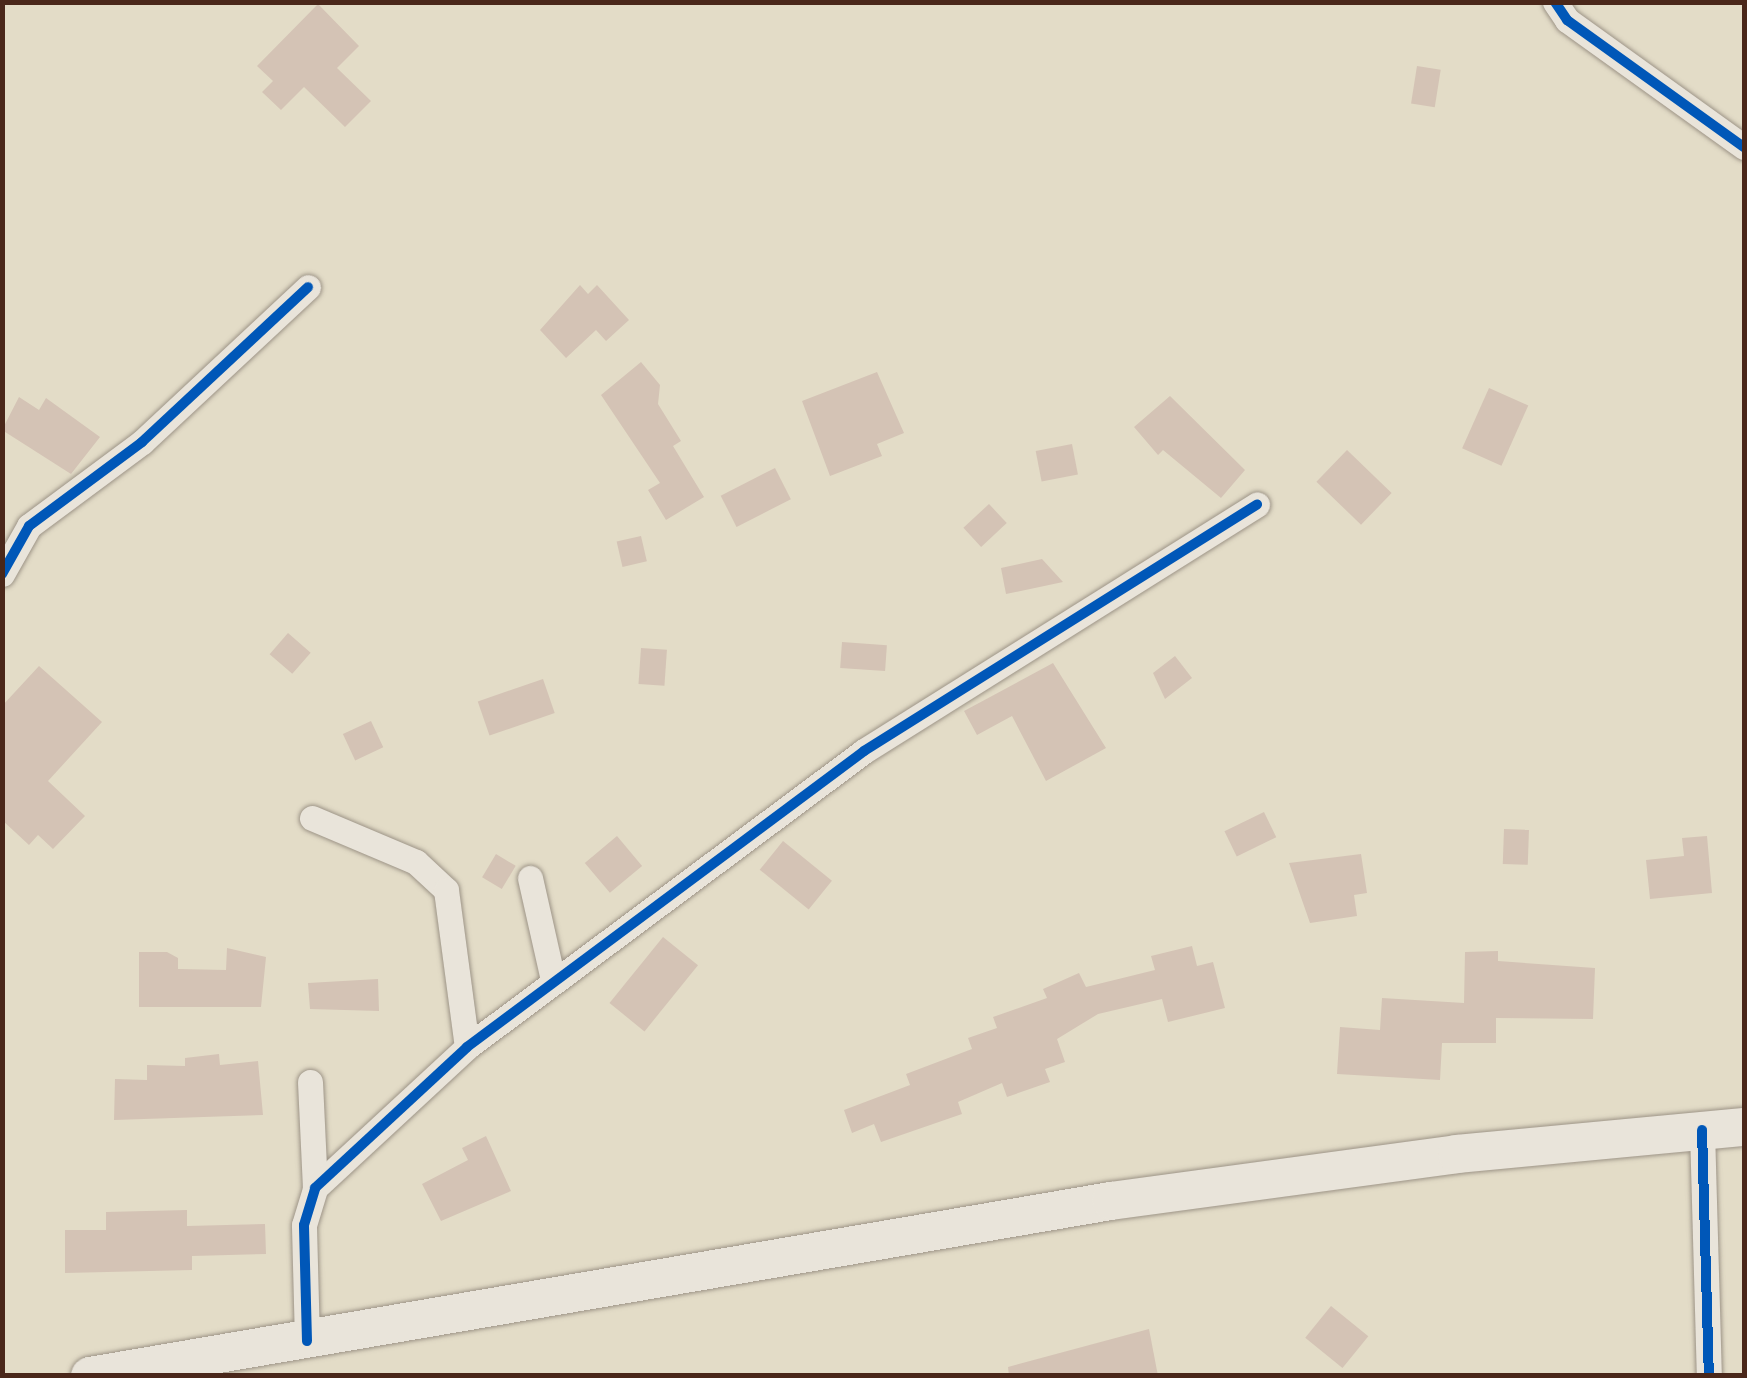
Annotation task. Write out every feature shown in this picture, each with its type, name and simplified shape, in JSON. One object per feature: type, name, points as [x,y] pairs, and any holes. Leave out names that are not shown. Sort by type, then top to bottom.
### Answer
[{"type":"main road","points":[[90,1376],[1112,1201],[1744,1127]]},
{"type":"street","points":[[1555,2],[1567,20],[1744,147]]},
{"type":"street","points":[[2,574],[29,526],[142,442],[308,288]]},
{"type":"street","points":[[316,1188],[466,1047],[864,751],[1257,504]]},
{"type":"street","points":[[312,818],[416,862],[446,890],[466,1047]]},
{"type":"street","points":[[530,878],[553,980]]},
{"type":"street","points":[[306,1341],[304,1225],[316,1188],[310,1082]]},
{"type":"street","points":[[1702,1130],[1709,1376]]},
{"type":"building","points":[[318,4],[359,46],[337,68],[371,101],[345,127],[304,87],[281,110],[262,92],[273,81],[257,66]]},
{"type":"building","points":[[1417,66],[1441,70],[1435,107],[1411,104]]},
{"type":"building","points":[[580,285],[588,294],[597,285],[629,320],[606,341],[596,330],[566,358],[540,330]]},
{"type":"building","points":[[641,362],[660,385],[658,404],[681,441],[673,446],[704,497],[666,520],[648,490],[660,483],[601,395]]},
{"type":"building","points":[[877,372],[904,433],[877,444],[882,456],[830,476],[802,401]]},
{"type":"building","points":[[1489,388],[1528,405],[1501,466],[1462,448]]},
{"type":"building","points":[[1170,396],[1245,470],[1221,498],[1163,450],[1158,455],[1134,427]]},
{"type":"building","points":[[19,397],[39,410],[46,398],[100,437],[71,474],[2,430]]},
{"type":"building","points":[[1072,444],[1078,474],[1042,481],[1036,451]]},
{"type":"building","points":[[1347,450],[1392,493],[1361,525],[1316,482]]},
{"type":"building","points":[[775,468],[791,499],[737,527],[721,496]]},
{"type":"building","points":[[989,504],[1007,523],[981,547],[963,528]]},
{"type":"building","points":[[641,536],[647,561],[622,567],[617,542]]},
{"type":"building","points":[[1042,559],[1063,582],[1006,594],[1001,568]]},
{"type":"building","points":[[288,633],[311,653],[292,674],[270,654]]},
{"type":"building","points":[[842,642],[887,645],[885,671],[840,668]]},
{"type":"building","points":[[641,648],[667,650],[664,686],[638,684]]},
{"type":"building","points":[[1175,656],[1192,678],[1165,699],[1153,673]]},
{"type":"building","points":[[1053,663],[1106,748],[1046,781],[1012,716],[977,735],[964,711]]},
{"type":"building","points":[[39,666],[102,722],[48,781],[85,816],[53,849],[38,835],[29,845],[2,820],[2,706]]},
{"type":"building","points":[[543,679],[555,713],[489,736],[478,701]]},
{"type":"building","points":[[371,721],[383,747],[355,760],[343,734]]},
{"type":"building","points":[[1264,812],[1276,837],[1237,856],[1224,831]]},
{"type":"building","points":[[1504,829],[1529,830],[1528,865],[1503,864]]},
{"type":"building","points":[[617,836],[642,866],[610,893],[585,863]]},
{"type":"building","points":[[1707,836],[1712,893],[1650,899],[1646,860],[1684,856],[1682,838]]},
{"type":"building","points":[[783,841],[832,881],[809,909],[760,870]]},
{"type":"building","points":[[496,854],[516,866],[502,889],[482,877]]},
{"type":"building","points":[[1361,854],[1367,893],[1354,895],[1357,916],[1310,923],[1289,863]]},
{"type":"building","points":[[663,937],[698,965],[644,1031],[610,1003]]},
{"type":"building","points":[[1192,946],[1197,966],[1213,962],[1225,1008],[1168,1022],[1162,999],[1098,1014],[1057,1039],[1065,1062],[1045,1069],[1050,1082],[1007,1097],[1002,1083],[958,1102],[962,1114],[881,1142],[874,1124],[852,1133],[844,1110],[910,1085],[906,1074],[972,1049],[968,1038],[997,1028],[993,1017],[1047,998],[1043,989],[1079,973],[1086,987],[1155,970],[1151,956]]},
{"type":"building","points":[[227,948],[266,957],[261,1007],[139,1007],[139,952],[167,952],[178,958],[178,969],[226,970]]},
{"type":"building","points":[[1498,951],[1498,961],[1595,968],[1593,1019],[1496,1018],[1496,1043],[1442,1043],[1440,1080],[1337,1074],[1340,1027],[1380,1030],[1382,998],[1464,1003],[1465,952]]},
{"type":"building","points":[[378,979],[379,1011],[310,1009],[308,983]]},
{"type":"building","points":[[219,1054],[220,1065],[258,1061],[263,1115],[114,1120],[115,1079],[147,1080],[147,1065],[185,1066],[185,1058]]},
{"type":"building","points":[[486,1136],[511,1191],[441,1221],[422,1184],[468,1160],[462,1148]]},
{"type":"building","points":[[187,1210],[187,1226],[265,1224],[266,1254],[192,1256],[192,1270],[65,1273],[65,1230],[106,1230],[106,1212]]},
{"type":"building","points":[[1331,1306],[1368,1336],[1343,1368],[1305,1338]]},
{"type":"building","points":[[1149,1329],[1158,1376],[1009,1376],[1008,1367]]},
{"type":"cycle path","points":[[1555,2],[1567,20],[1744,147]]},
{"type":"cycle path","points":[[2,574],[29,526],[142,442],[308,287]]},
{"type":"cycle path","points":[[307,1341],[304,1225],[315,1188],[467,1047],[864,751],[1257,504]]},
{"type":"cycle path","points":[[1702,1130],[1709,1376]]}]
